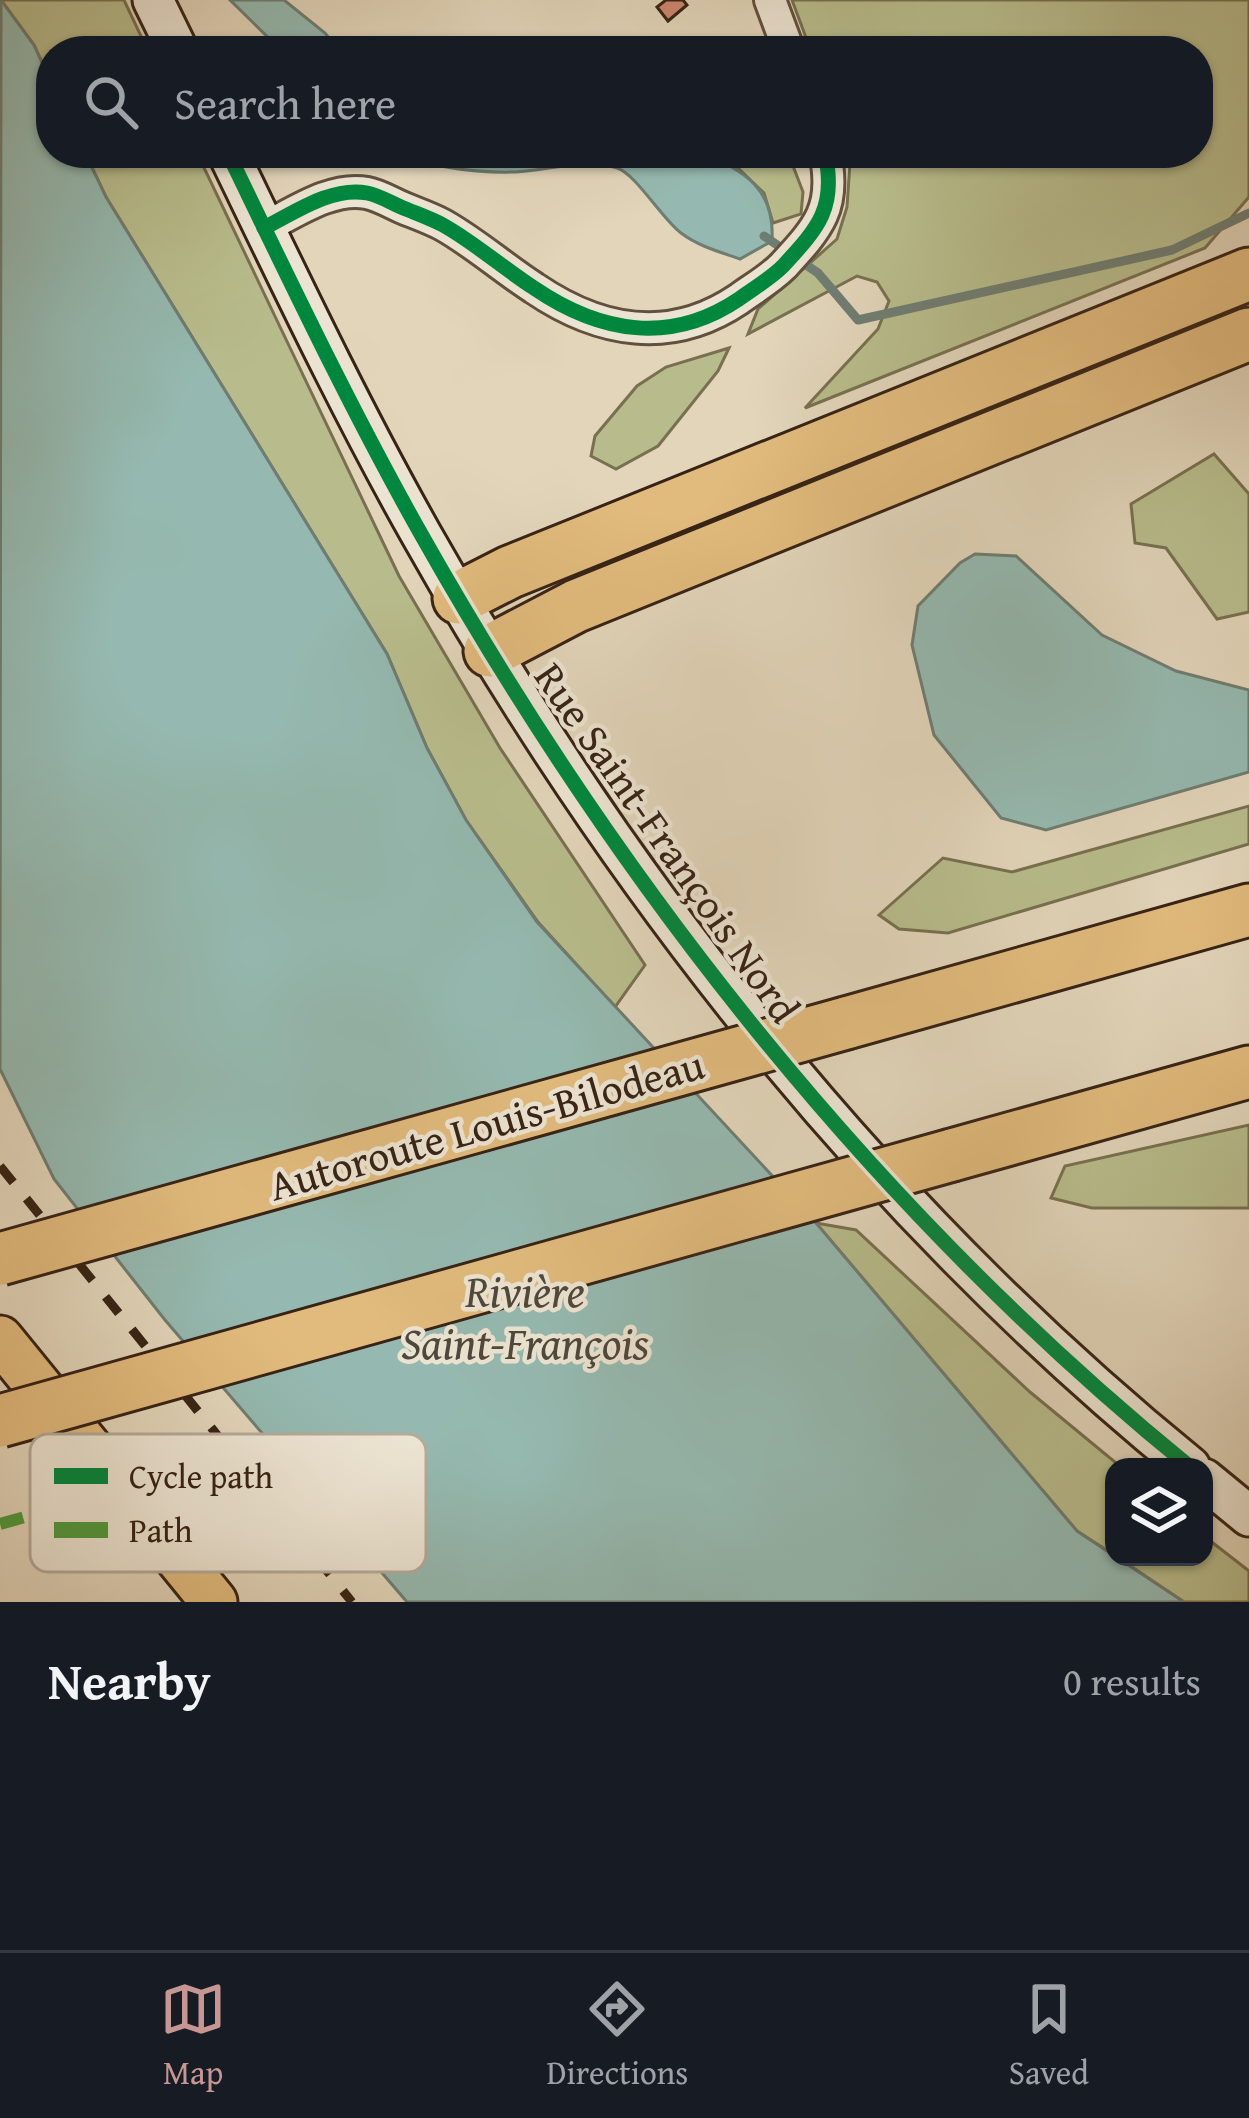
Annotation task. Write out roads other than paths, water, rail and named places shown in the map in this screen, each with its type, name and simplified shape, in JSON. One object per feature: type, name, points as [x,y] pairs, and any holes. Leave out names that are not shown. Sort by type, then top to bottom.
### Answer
[{"type":"highway","points":[[459,598],[510,572],[1249,274]]},
{"type":"highway","points":[[490,651],[577,606],[1249,334]]},
{"type":"highway","name":"Autoroute Louis-Bilodeau","points":[[0,1259],[1249,910]]},
{"type":"highway","points":[[0,1421],[1249,1072]]},
{"type":"main road","points":[[0,1339],[77,1434]]},
{"type":"main road","points":[[190,1572],[214,1602]]},
{"type":"street","points":[[153,0],[171,36]]},
{"type":"street","points":[[770,0],[783,36]]},
{"type":"street","name":"Rue Saint-François Nord","points":[[235,168],[421,534],[575,787],[622,854],[730,998],[822,1110],[928,1227],[1085,1378],[1222,1492]]},
{"type":"street","points":[[264,227],[326,197],[370,193],[441,224],[538,292],[584,315],[611,325],[669,328],[714,316],[776,273],[823,219],[828,168]]},
{"type":"water","name":"Rivière Saint-François","points":[[1,0],[36,49],[36,168],[92,168],[387,654],[427,748],[466,820],[537,922],[816,1223],[1077,1531],[1105,1550],[1105,1566],[1130,1566],[1184,1602],[407,1602],[381,1572],[426,1572],[426,1434],[263,1434],[54,1179],[0,1069]]},
{"type":"water","points":[[230,0],[284,0],[328,36],[267,36]]},
{"type":"water","points":[[456,168],[548,168],[516,172]]},
{"type":"water","points":[[617,168],[734,168],[763,195],[772,241],[740,259],[702,245],[674,226]]},
{"type":"water","points":[[975,554],[1016,556],[1102,635],[1176,671],[1249,690],[1249,772],[1046,830],[1001,818],[934,735],[912,645],[918,606]]},
{"type":"waterway","points":[[764,236],[818,273],[858,320],[1172,250],[1249,213]]},
{"type":"railway","points":[[0,1166],[216,1434]]},
{"type":"railway","points":[[328,1572],[352,1602]]}]
